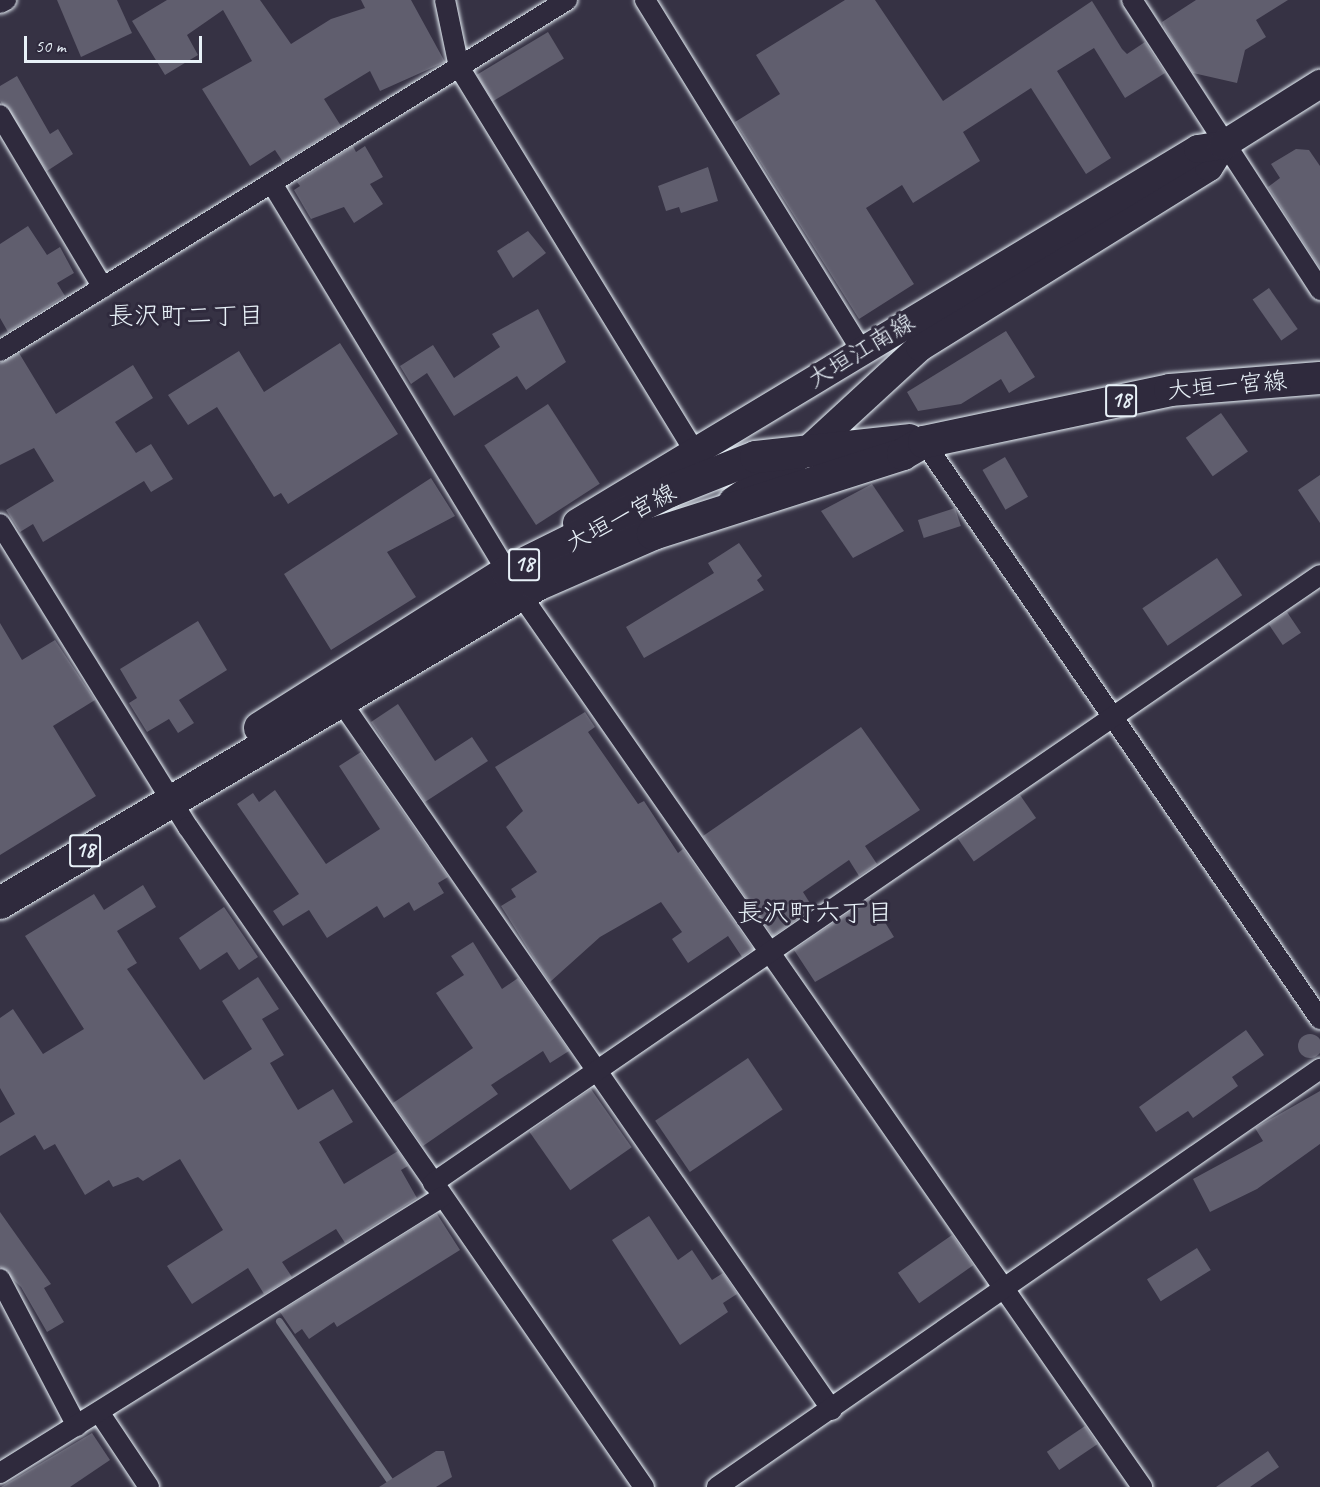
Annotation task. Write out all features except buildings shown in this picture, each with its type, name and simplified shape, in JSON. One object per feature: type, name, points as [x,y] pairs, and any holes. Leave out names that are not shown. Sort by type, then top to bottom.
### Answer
[{"type":"main road","name":"大垣江南線","points":[[514,584],[546,542],[1198,149],[1223,145],[1320,84]]},
{"type":"main road","name":"大垣江南線","points":[[707,517],[808,450],[920,347],[1209,167],[1223,145]]},
{"type":"main road","name":"大垣一宮線","points":[[0,903],[170,798],[235,768],[342,703],[514,584],[653,534],[903,454],[924,442],[1170,390],[1320,378]]},
{"type":"main road","name":"大垣一宮線","points":[[170,798],[225,750],[514,584],[670,491],[756,457],[898,439],[924,442]]},
{"type":"street","points":[[0,3],[6,0]]},
{"type":"street","points":[[444,0],[459,67],[695,452]]},
{"type":"street","points":[[0,351],[273,185],[567,0]]},
{"type":"street","points":[[645,0],[862,351]]},
{"type":"street","points":[[1132,0],[1223,145],[1320,290]]},
{"type":"street","points":[[0,116],[103,288]]},
{"type":"street","points":[[273,185],[514,584],[774,951],[1143,1487]]},
{"type":"street","points":[[924,442],[1320,1019]]},
{"type":"street","points":[[0,524],[170,798],[644,1487]]},
{"type":"street","points":[[0,1473],[99,1412],[438,1190],[600,1071],[1320,575]]},
{"type":"street","points":[[342,703],[600,1071],[832,1410]]},
{"type":"street","points":[[717,1487],[832,1410],[853,1388],[1320,1069]]},
{"type":"street","points":[[0,1279],[77,1426]]},
{"type":"street","points":[[99,1412],[149,1487]]},
{"type":"waterway","points":[[279,1321],[394,1487]]},
{"type":"district","name":"長沢町二丁目","points":[[186,316]]},
{"type":"district","name":"長沢町六丁目","points":[[815,913]]}]
